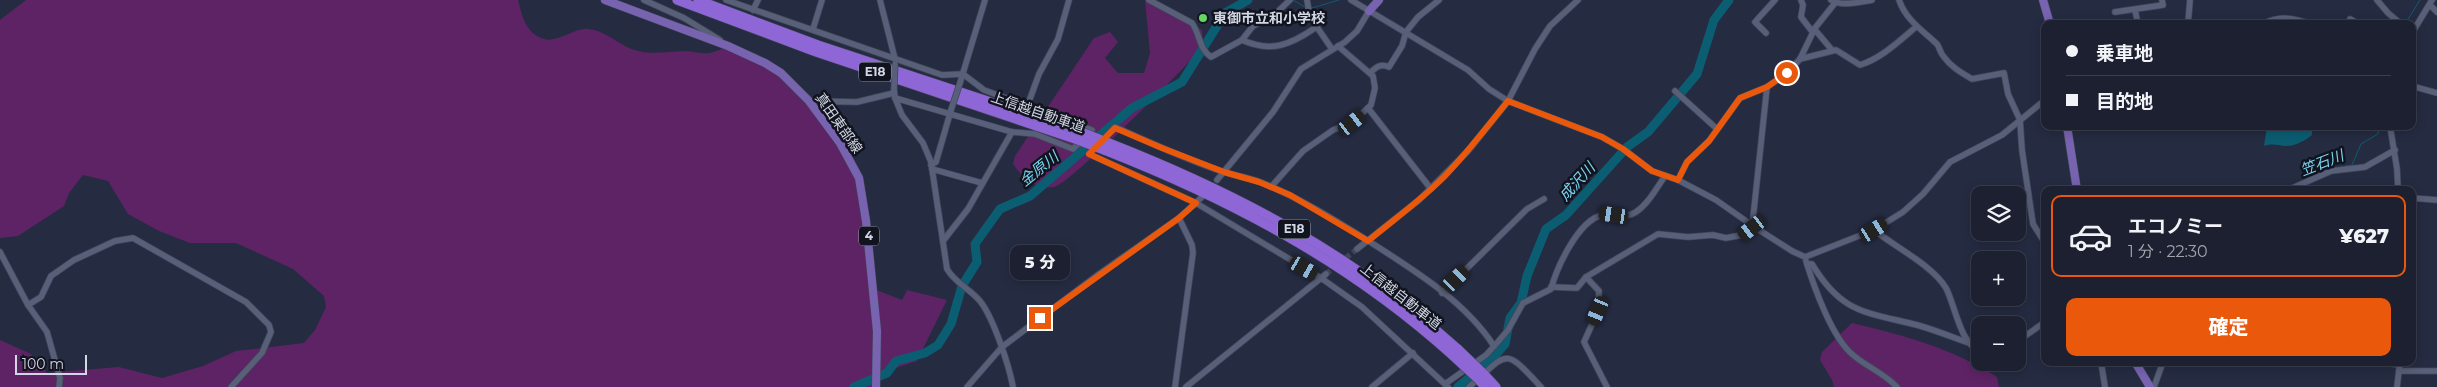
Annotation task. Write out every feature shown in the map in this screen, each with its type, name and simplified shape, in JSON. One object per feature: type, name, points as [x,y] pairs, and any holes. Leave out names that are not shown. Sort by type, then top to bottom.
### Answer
[{"type":"highway","name":"上信越自動車道","points":[[677,0],[816,52],[1077,135]]},
{"type":"highway","name":"上信越自動車道","points":[[698,0],[836,51],[1077,135],[1221,200],[1304,244],[1376,291],[1455,352],[1483,381],[1496,387]]},
{"type":"main road","name":"真田東部線","points":[[605,0],[728,46],[780,73],[809,101],[853,165],[862,192],[873,271],[877,331],[876,387]]},
{"type":"main road","points":[[1369,11],[1378,0]]},
{"type":"main road","points":[[2043,0],[2049,20]]},
{"type":"main road","points":[[2067,130],[2076,186]]},
{"type":"main road","points":[[2138,366],[2152,387]]},
{"type":"street","points":[[644,0],[684,18],[728,46]]},
{"type":"street","points":[[726,0],[942,75],[963,74],[984,90],[1092,130],[1073,149],[1035,134],[1012,132],[894,94],[857,102],[809,101]]},
{"type":"street","points":[[753,10],[758,0]]},
{"type":"street","points":[[813,29],[822,0]]},
{"type":"street","points":[[880,0],[895,60],[894,94],[902,114],[923,143],[932,167],[947,269],[953,280],[982,303],[1002,347],[1013,387]]},
{"type":"street","points":[[932,167],[936,162],[985,0]]},
{"type":"street","points":[[1027,107],[1039,74],[1058,39],[1069,0]]},
{"type":"street","points":[[1149,0],[1192,23],[1206,54],[1211,57],[1242,40],[1253,26],[1272,17],[1290,0]]},
{"type":"street","points":[[1307,0],[1310,17],[1315,28],[1332,49]]},
{"type":"street","points":[[1351,0],[1468,70],[1489,89],[1508,101],[1602,137],[1623,149],[1652,171],[1678,180],[1716,200],[1792,251],[1805,257],[1874,230],[1913,204],[1950,162],[2002,135],[2041,103]]},
{"type":"street","points":[[1370,73],[1375,67],[1385,65],[1389,67],[1402,46],[1406,32],[1418,17],[1439,0]]},
{"type":"street","points":[[1357,249],[1430,189],[1468,151],[1508,101],[1535,49],[1550,26],[1578,0]]},
{"type":"street","points":[[1766,33],[1756,22],[1775,0]]},
{"type":"street","points":[[1801,0],[1803,5],[1801,17],[1832,50]]},
{"type":"street","points":[[1678,180],[1687,162],[1709,141],[1740,98],[1767,87],[1787,73],[1800,59],[1814,31],[1833,1],[1851,3],[1872,0]]},
{"type":"street","points":[[1899,0],[1903,10],[1916,27],[1939,47],[1943,57],[1950,65],[1972,79],[2004,73],[2008,94],[2020,120],[2032,218],[2035,229],[2041,237]]},
{"type":"street","points":[[2114,12],[2163,6],[2162,0]]},
{"type":"street","points":[[2188,20],[2190,0]]},
{"type":"street","points":[[2377,0],[2395,20]]},
{"type":"street","points":[[2416,28],[2431,3],[2437,12]]},
{"type":"street","points":[[2134,10],[2137,20]]},
{"type":"street","points":[[1218,180],[1273,112],[1301,69],[1338,46],[1357,30],[1369,11]]},
{"type":"street","points":[[2271,20],[2288,17],[2298,20]]},
{"type":"street","points":[[1800,59],[1832,50],[1842,52],[1860,65],[1890,50],[1916,27]]},
{"type":"street","points":[[1242,40],[1263,48],[1291,42],[1315,28]]},
{"type":"street","points":[[1271,187],[1303,151],[1334,130],[1352,123],[1368,108],[1375,88],[1370,73],[1338,46]]},
{"type":"street","points":[[1494,346],[1476,321],[1404,264],[1337,221],[1271,187],[1224,172],[1115,128],[1089,154],[1196,203],[1324,276],[1447,386],[1486,355],[1494,346],[1508,330],[1523,303],[1551,287],[1577,288],[1586,277],[1658,234],[1688,237],[1713,235],[1726,238],[1742,235],[1753,226],[1767,87]]},
{"type":"street","points":[[2416,87],[2437,93]]},
{"type":"street","points":[[1677,94],[1717,129]]},
{"type":"street","points":[[1368,108],[1430,189]]},
{"type":"street","points":[[2391,130],[2398,186]]},
{"type":"street","points":[[943,241],[968,210],[1012,132]]},
{"type":"street","points":[[2297,186],[2331,171],[2365,167],[2394,150]]},
{"type":"street","points":[[932,167],[982,183]]},
{"type":"street","points":[[1551,287],[1556,269],[1583,229],[1595,218],[1604,214],[1625,217],[1635,213],[1646,203],[1665,176]]},
{"type":"street","points":[[967,387],[1002,347],[1099,274],[1179,218],[1202,197]]},
{"type":"street","points":[[1442,293],[1527,209],[1544,198]]},
{"type":"street","points":[[2416,198],[2437,200]]},
{"type":"street","points":[[1175,387],[1193,253],[1192,245],[1179,218]]},
{"type":"street","points":[[1874,230],[1928,269],[1943,284],[1968,343]]},
{"type":"street","points":[[28,305],[41,297],[51,276],[74,260],[116,241],[133,238],[246,302],[269,325],[271,332],[262,353],[231,387]]},
{"type":"street","points":[[0,252],[28,305],[48,332],[60,378],[59,387]]},
{"type":"street","points":[[1805,257],[1831,322],[1846,347],[1852,355],[1880,371],[1897,387]]},
{"type":"street","points":[[1807,264],[1812,264],[1820,277],[1852,308],[1869,315],[1919,326],[1971,345]]},
{"type":"street","points":[[1186,387],[1324,276]]},
{"type":"street","points":[[1586,277],[1599,291],[1598,311],[1584,342],[1608,387]]},
{"type":"street","points":[[2026,335],[2041,325]]},
{"type":"street","points":[[1372,387],[1412,354]]},
{"type":"street","points":[[1469,387],[1502,358],[1510,358],[1518,362],[1541,387]]},
{"type":"street","points":[[2102,366],[2105,387]]},
{"type":"street","points":[[2152,387],[2161,366]]},
{"type":"street","points":[[2397,387],[2400,366],[2437,370]]},
{"type":"shaded area","points":[[26,0],[518,0],[528,27],[536,35],[547,40],[559,38],[583,29],[589,29],[600,32],[627,47],[642,52],[687,51],[707,53],[715,52],[728,46],[791,83],[853,165],[874,289],[902,300],[907,290],[947,300],[917,361],[886,371],[873,387],[0,387],[0,340],[31,354],[47,373],[119,367],[162,378],[203,366],[236,351],[304,343],[315,330],[326,307],[324,296],[293,269],[236,243],[190,243],[159,231],[128,214],[108,181],[83,175],[69,193],[64,206],[18,236],[0,238],[0,20]]},
{"type":"shaded area","points":[[1145,0],[1149,0],[1202,30],[1203,42],[1197,53],[1126,126],[1064,181],[1054,187],[1041,187],[1030,182],[1013,164],[1015,156],[1094,38],[1110,32],[1118,42],[1105,58],[1118,73],[1144,73],[1150,53]]},
{"type":"shaded area","points":[[1852,323],[1909,338],[1944,350],[1971,363],[1971,371],[1986,371],[1997,377],[1999,387],[1834,387],[1820,360],[1822,352]]},
{"type":"water","points":[[2266,130],[2312,130],[2312,135],[2293,145],[2272,144],[2264,146]]},
{"type":"waterway","name":"金原川","points":[[854,387],[887,373],[896,361],[925,353],[938,345],[951,324],[962,286],[977,262],[975,244],[1000,209],[1030,196],[1132,108],[1182,82],[1225,13],[1248,0]]},
{"type":"waterway","points":[[1293,0],[1305,7]]},
{"type":"waterway","points":[[1312,8],[1339,0]]},
{"type":"waterway","name":"成沢川","points":[[1458,387],[1491,360],[1505,344],[1510,318],[1521,303],[1527,276],[1546,229],[1566,215],[1627,147],[1648,132],[1697,74],[1714,20],[1729,0]]},
{"type":"waterway","name":"笠石川","points":[[2408,20],[2420,0]]},
{"type":"waterway","name":"笠石川","points":[[2341,167],[2352,165],[2361,144],[2378,134],[2378,130]]},
{"type":"tunnel","points":[[1326,274],[1357,249]]},
{"type":"place","name":"東御市立和小学校","points":[[1203,18]]},
{"type":"route","points":[[1040,318],[1179,218],[1196,203],[1089,154],[1115,128],[1224,172],[1259,182],[1290,195],[1368,241],[1443,178],[1468,151],[1508,101],[1602,137],[1623,149],[1652,171],[1678,180],[1687,162],[1709,141],[1740,98],[1767,87],[1787,73]]}]
